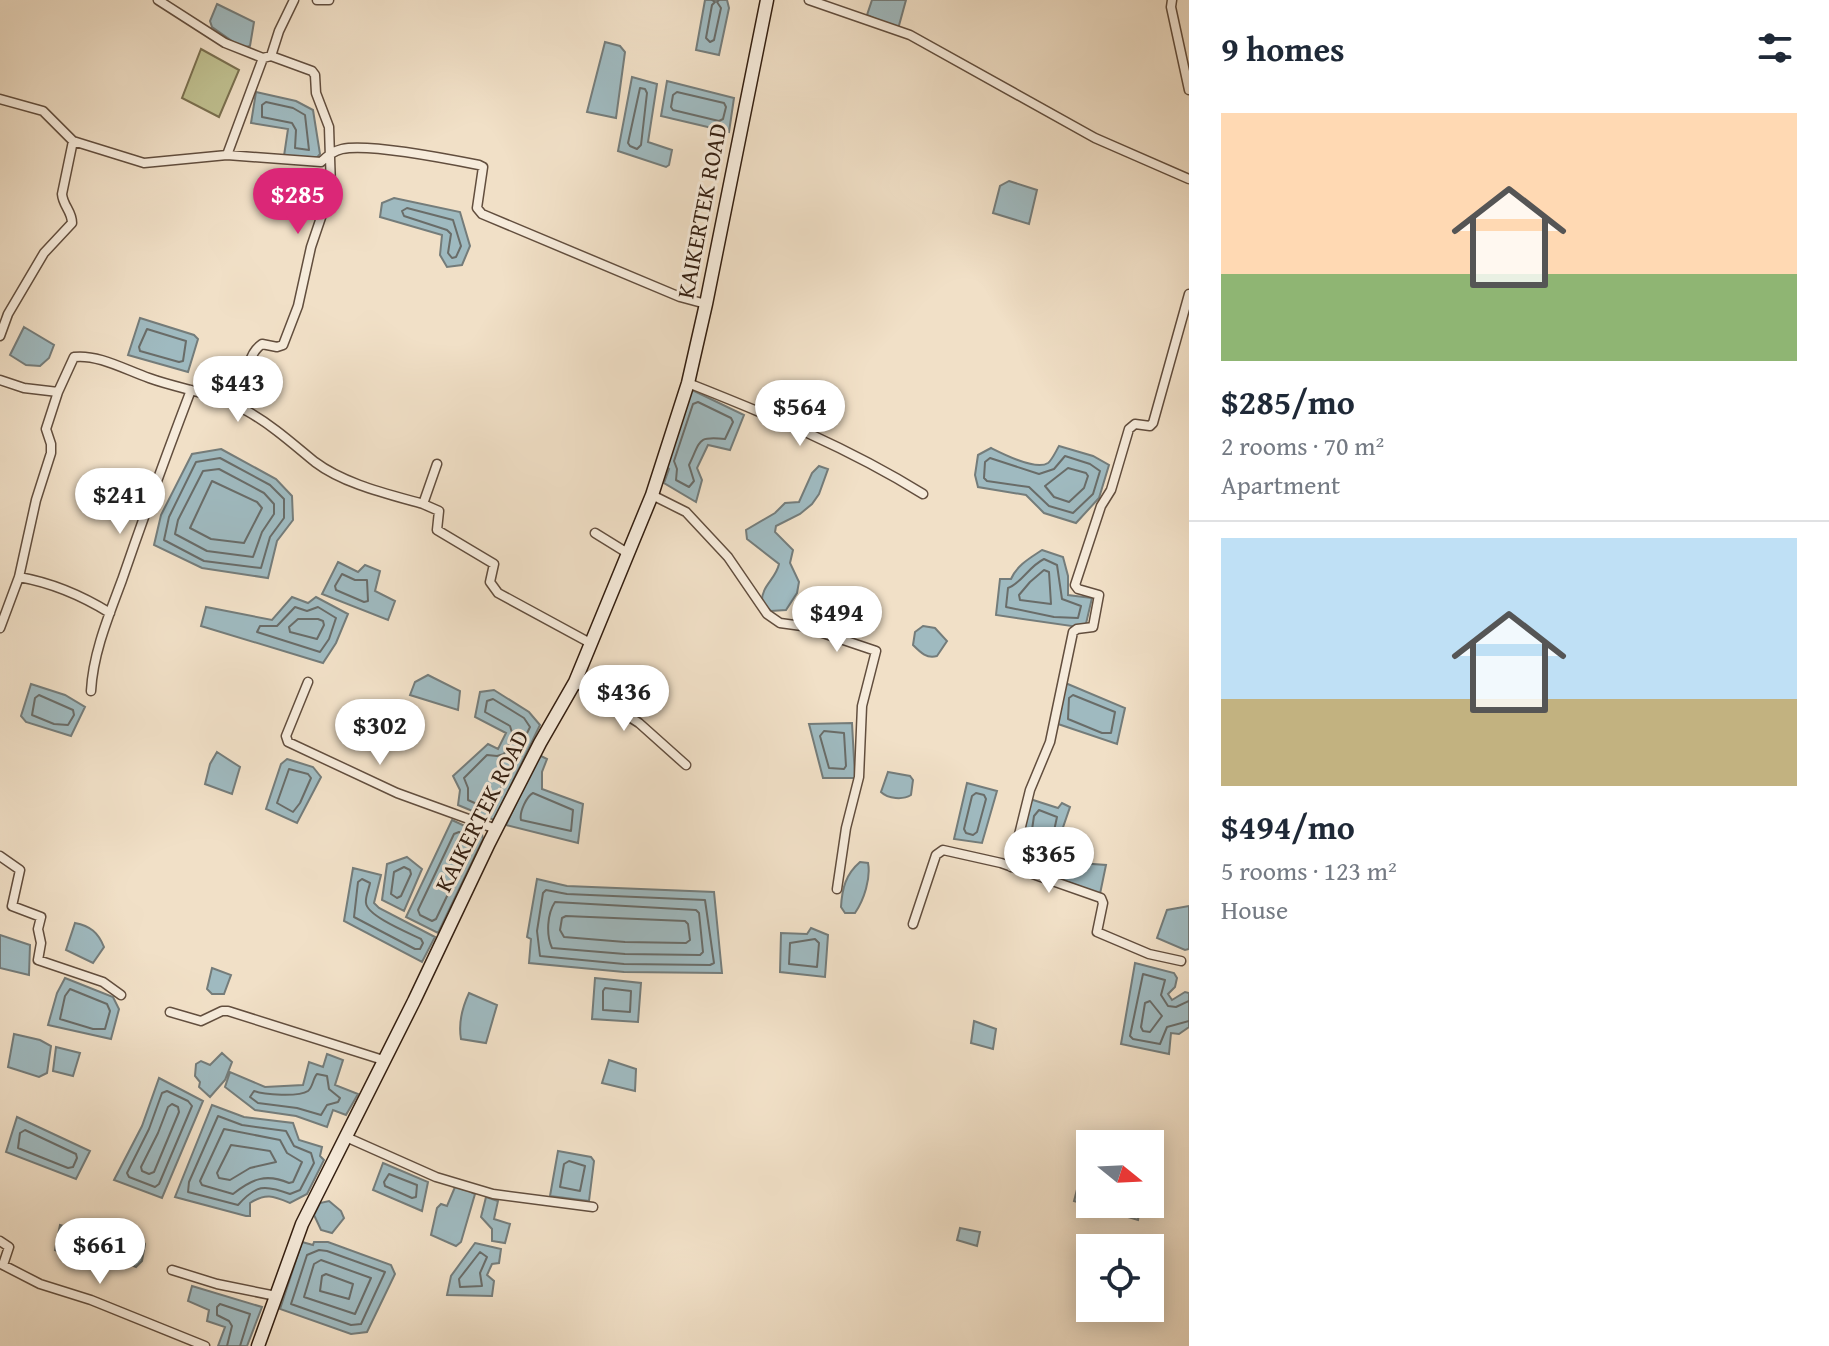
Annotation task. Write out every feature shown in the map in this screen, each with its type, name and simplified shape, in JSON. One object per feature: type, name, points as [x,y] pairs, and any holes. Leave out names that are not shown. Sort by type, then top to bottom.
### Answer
[{"type":"main road","name":"KAIKERTEK ROAD","points":[[258,1346],[302,1224],[496,829],[575,682],[652,495],[688,383],[767,0]]},
{"type":"street","points":[[158,0],[225,43],[315,73],[316,93],[329,127],[331,188],[311,247],[298,306],[283,345],[262,344],[256,349],[247,370],[250,386],[237,406]]},
{"type":"street","points":[[227,155],[294,0]]},
{"type":"street","points":[[317,0],[329,0]]},
{"type":"street","points":[[809,0],[910,35],[1095,138],[1189,179]]},
{"type":"street","points":[[1172,0],[1189,90]]},
{"type":"street","points":[[0,99],[43,111],[73,141],[144,163],[227,155],[321,162],[331,153],[344,148],[378,149],[479,165],[483,167],[477,208],[482,214],[665,292],[706,304]]},
{"type":"street","points":[[0,336],[8,314],[44,253],[72,223],[72,214],[62,194],[73,141]]},
{"type":"street","points":[[1011,867],[1030,790],[1050,742],[1073,632],[1093,627],[1099,595],[1078,589],[1075,585],[1101,506],[1111,490],[1129,429],[1135,424],[1150,426],[1153,423],[1189,294]]},
{"type":"street","points":[[0,628],[19,577],[36,500],[51,453],[46,429],[58,392],[76,356],[101,360],[163,384],[218,397],[301,448],[317,463],[373,491],[439,511],[436,527],[439,532],[494,564],[490,582],[498,593],[592,644]]},
{"type":"street","points":[[0,380],[24,388],[58,392]]},
{"type":"street","points":[[688,383],[798,427],[814,438],[891,474],[923,494]]},
{"type":"street","points":[[91,691],[92,674],[110,613],[148,500],[191,390]]},
{"type":"street","points":[[423,504],[437,464]]},
{"type":"street","points":[[652,495],[686,512],[728,557],[767,614],[780,623],[802,626],[876,651],[862,706],[859,777],[846,828],[837,889]]},
{"type":"street","points":[[595,533],[629,554]]},
{"type":"street","points":[[19,577],[48,582],[87,598],[110,613]]},
{"type":"street","points":[[308,682],[286,736],[288,742],[397,793],[496,829]]},
{"type":"street","points":[[575,682],[639,723],[686,765]]},
{"type":"street","points":[[913,924],[939,851],[960,852],[1101,898],[1103,903],[1097,932],[1142,951],[1181,961]]},
{"type":"street","points":[[0,856],[20,870],[12,906],[41,917],[38,960],[103,982],[121,995]]},
{"type":"street","points":[[170,1012],[201,1021],[228,1011],[383,1060]]},
{"type":"street","points":[[346,1137],[436,1177],[493,1194],[593,1207]]},
{"type":"street","points":[[0,1241],[9,1247],[1,1268],[205,1346]]},
{"type":"street","points":[[172,1270],[217,1284],[276,1296]]},
{"type":"green space","points":[[201,49],[239,70],[219,117],[182,98]]},
{"type":"water","points":[[705,0],[727,0],[729,8],[719,55],[696,50]]},
{"type":"water","points":[[872,0],[906,0],[898,29],[867,15]]},
{"type":"water","points":[[217,4],[254,22],[250,46],[242,48],[212,27],[210,21]]},
{"type":"water","points":[[605,42],[620,46],[625,52],[616,118],[587,112]]},
{"type":"water","points":[[632,77],[657,84],[648,142],[672,150],[666,167],[618,151]]},
{"type":"water","points":[[667,81],[734,98],[729,132],[661,116]]},
{"type":"water","points":[[256,92],[296,101],[313,110],[320,154],[315,160],[284,156],[288,129],[251,123]]},
{"type":"water","points":[[1009,181],[1037,190],[1029,224],[993,213],[1000,186]]},
{"type":"water","points":[[394,198],[460,212],[470,246],[462,265],[447,267],[440,255],[442,235],[380,217],[382,203]]},
{"type":"water","points":[[140,318],[198,339],[188,372],[128,355]]},
{"type":"water","points":[[24,327],[54,345],[49,358],[40,366],[26,365],[10,355]]},
{"type":"water","points":[[690,389],[744,415],[730,450],[708,445],[697,468],[702,480],[696,502],[664,483],[669,469],[664,466]]},
{"type":"water","points":[[1059,446],[1093,456],[1109,465],[1099,498],[1076,523],[1044,513],[1026,495],[978,487],[975,475],[978,455],[991,448],[1020,461],[1043,465],[1049,462]]},
{"type":"water","points":[[221,449],[276,479],[292,496],[293,520],[277,541],[268,578],[202,568],[154,545],[161,515],[192,454]]},
{"type":"water","points":[[819,466],[828,469],[812,504],[776,526],[775,532],[793,550],[790,563],[799,582],[797,593],[786,610],[771,611],[762,602],[762,596],[779,564],[747,539],[746,530],[775,513],[785,503],[799,502],[812,473]]},
{"type":"water","points":[[1042,550],[1063,557],[1068,576],[1068,595],[1092,598],[1085,628],[996,615],[1000,579],[1011,579],[1020,566]]},
{"type":"water","points":[[338,562],[358,572],[365,565],[380,571],[375,591],[395,601],[388,620],[322,594]]},
{"type":"water","points":[[292,597],[308,603],[316,597],[348,614],[336,643],[323,663],[201,626],[206,607],[272,620]]},
{"type":"water","points":[[923,626],[935,628],[947,641],[937,656],[927,656],[913,645],[915,632]]},
{"type":"water","points":[[428,675],[460,691],[458,710],[410,695],[415,682]]},
{"type":"water","points":[[1063,682],[1125,708],[1117,744],[1058,724]]},
{"type":"water","points":[[31,684],[65,695],[85,707],[71,736],[26,722],[21,716]]},
{"type":"water","points":[[494,690],[529,712],[540,725],[494,820],[458,805],[460,790],[453,776],[488,744],[498,749],[506,733],[475,717],[480,692]]},
{"type":"water","points":[[852,723],[855,778],[823,778],[809,724]]},
{"type":"water","points":[[217,752],[240,767],[232,794],[205,784]]},
{"type":"water","points":[[539,755],[547,759],[542,772],[542,789],[583,804],[578,843],[506,825]]},
{"type":"water","points":[[287,759],[313,767],[321,777],[297,823],[266,809],[281,764]]},
{"type":"water","points":[[888,772],[910,776],[913,780],[911,795],[896,798],[881,792]]},
{"type":"water","points":[[967,783],[997,791],[982,843],[954,839]]},
{"type":"water","points":[[1030,799],[1058,808],[1062,803],[1070,807],[1059,839],[1073,851],[1079,863],[1106,865],[1100,894],[1019,864]]},
{"type":"water","points":[[452,820],[482,834],[483,839],[438,933],[406,917]]},
{"type":"water","points":[[407,857],[422,869],[404,911],[382,900],[387,864]]},
{"type":"water","points":[[860,862],[868,863],[866,889],[855,913],[845,913],[841,907],[844,888],[851,871]]},
{"type":"water","points":[[353,868],[381,875],[374,903],[379,908],[435,937],[422,962],[344,921]]},
{"type":"water","points":[[537,879],[567,886],[714,892],[722,973],[624,972],[529,963],[531,939],[527,937]]},
{"type":"water","points":[[1189,906],[1189,949],[1157,938],[1167,910]]},
{"type":"water","points":[[75,923],[93,930],[104,947],[93,963],[66,950]]},
{"type":"water","points":[[811,928],[828,935],[825,977],[780,972],[781,933],[807,934]]},
{"type":"water","points":[[0,935],[30,945],[29,975],[0,968]]},
{"type":"water","points":[[1135,963],[1174,973],[1177,978],[1175,987],[1168,994],[1172,1000],[1185,992],[1189,993],[1189,1027],[1179,1034],[1171,1033],[1169,1054],[1121,1044]]},
{"type":"water","points":[[212,968],[231,975],[224,994],[212,994],[207,989]]},
{"type":"water","points":[[65,978],[113,997],[119,1009],[111,1039],[48,1025],[57,993]]},
{"type":"water","points":[[595,978],[641,983],[638,1022],[592,1019]]},
{"type":"water","points":[[469,993],[497,1005],[486,1043],[461,1039],[461,1015]]},
{"type":"water","points":[[974,1021],[996,1029],[993,1049],[971,1043]]},
{"type":"water","points":[[14,1034],[51,1046],[47,1073],[39,1077],[8,1067]]},
{"type":"water","points":[[56,1047],[80,1053],[73,1076],[53,1071]]},
{"type":"water","points":[[222,1053],[232,1062],[225,1080],[210,1097],[199,1087],[200,1082],[195,1076],[196,1064],[201,1061],[210,1065]]},
{"type":"water","points":[[327,1054],[343,1060],[335,1085],[358,1094],[346,1115],[333,1110],[327,1127],[296,1116],[255,1110],[225,1087],[230,1072],[265,1087],[303,1085],[309,1062],[323,1067]]},
{"type":"water","points":[[609,1060],[636,1069],[635,1091],[602,1083]]},
{"type":"water","points":[[159,1078],[203,1101],[162,1198],[114,1180],[142,1126]]},
{"type":"water","points":[[212,1105],[244,1117],[293,1123],[299,1140],[322,1147],[320,1156],[324,1160],[307,1194],[290,1203],[274,1197],[261,1198],[250,1203],[250,1216],[175,1197]]},
{"type":"water","points":[[17,1117],[90,1151],[76,1179],[6,1152]]},
{"type":"water","points":[[558,1151],[591,1157],[594,1161],[589,1201],[550,1196]]},
{"type":"water","points":[[383,1163],[428,1182],[422,1211],[373,1190]]},
{"type":"water","points":[[460,1186],[475,1194],[461,1242],[456,1246],[431,1235],[437,1208],[441,1204],[447,1206],[455,1187]]},
{"type":"water","points":[[486,1197],[498,1201],[494,1219],[510,1224],[505,1243],[492,1241],[492,1229],[481,1217]]},
{"type":"water","points":[[329,1201],[344,1218],[332,1233],[321,1230],[314,1215],[320,1203]]},
{"type":"water","points":[[60,1225],[93,1234],[106,1229],[124,1231],[145,1244],[142,1261],[136,1267],[109,1256],[73,1257],[55,1250]]},
{"type":"water","points":[[960,1228],[980,1232],[977,1246],[957,1240]]},
{"type":"water","points":[[302,1242],[313,1245],[314,1242],[328,1242],[391,1265],[395,1274],[367,1332],[351,1334],[280,1309]]},
{"type":"water","points":[[475,1243],[501,1249],[499,1263],[492,1264],[487,1275],[494,1281],[492,1296],[447,1295],[451,1276]]},
{"type":"water","points":[[192,1286],[262,1307],[247,1346],[218,1346],[225,1327],[207,1321],[209,1310],[188,1301]]}]
